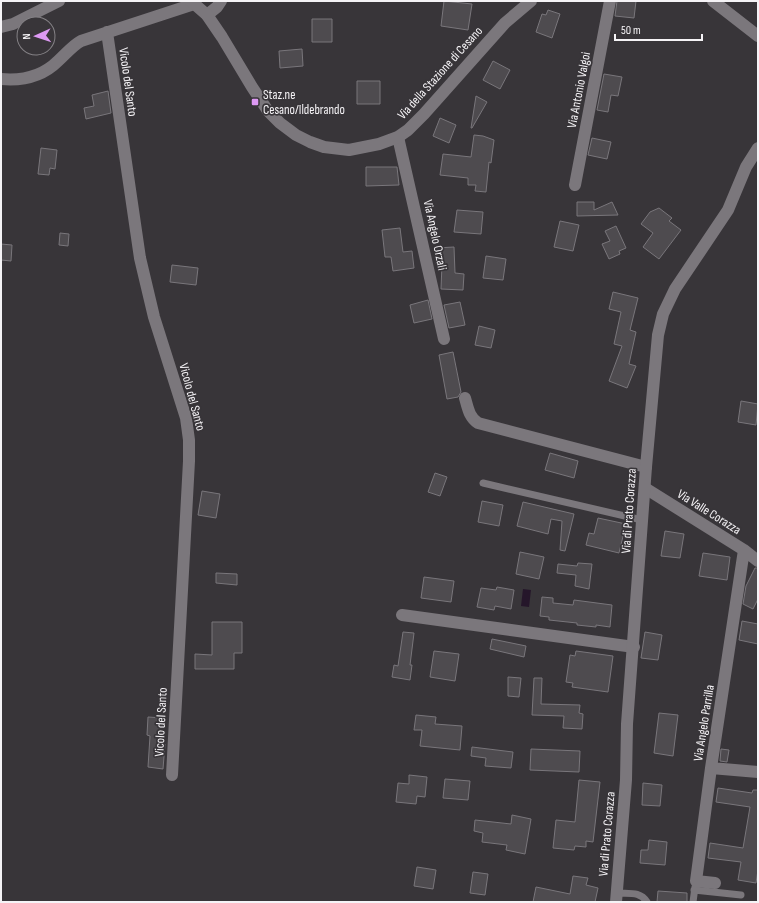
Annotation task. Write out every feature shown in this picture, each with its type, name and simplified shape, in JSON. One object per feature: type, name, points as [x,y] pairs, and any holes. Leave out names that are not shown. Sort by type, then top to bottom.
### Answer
[{"type":"street","points":[[1,27],[13,24],[59,1]]},
{"type":"street","points":[[207,15],[217,7],[221,1]]},
{"type":"street","name":"Via della Stazione di Cesano","points":[[193,2],[207,15],[268,111],[287,130],[310,142],[324,147],[349,150],[379,144],[398,137],[416,123],[504,23],[531,1]]},
{"type":"street","name":"Via Antonio Valgoi","points":[[575,185],[610,1]]},
{"type":"street","points":[[713,1],[758,36]]},
{"type":"street","points":[[1,79],[19,80],[32,77],[55,64],[79,42],[193,2]]},
{"type":"street","name":"Vicolo del Santo","points":[[107,32],[140,258],[154,317],[184,411],[189,432],[190,451],[172,775]]},
{"type":"street","name":"Via Angelo Orzali","points":[[398,137],[444,339]]},
{"type":"street","name":"Via di Prato Corazza","points":[[616,898],[626,780],[627,724],[656,347],[663,314],[675,289],[728,210],[746,167],[758,148]]},
{"type":"street","points":[[465,398],[470,414],[478,423],[646,467]]},
{"type":"street","name":"Via Valle Corazza","points":[[645,488],[744,550],[758,561]]},
{"type":"street","name":"Via Angelo Parrilla","points":[[695,885],[744,550]]},
{"type":"street","points":[[402,615],[634,647]]},
{"type":"street","points":[[711,768],[758,772]]},
{"type":"street","points":[[695,885],[715,883]]},
{"type":"lane","points":[[483,483],[642,520]]},
{"type":"lane","points":[[693,902],[695,885],[741,895]]},
{"type":"lane","points":[[616,898],[642,895],[647,902]]},
{"type":"shaded area","points":[[523,589],[531,590],[529,607],[521,606]]},
{"type":"building","points":[[444,1],[472,4],[468,30],[441,26]]},
{"type":"building","points":[[617,1],[636,1],[634,18],[615,16]]},
{"type":"building","points":[[548,10],[560,14],[552,38],[536,32],[542,14],[546,15]]},
{"type":"building","points":[[312,19],[332,19],[332,42],[312,42]]},
{"type":"building","points":[[302,49],[303,66],[280,68],[279,51]]},
{"type":"building","points":[[493,61],[510,70],[500,89],[483,80]]},
{"type":"building","points":[[604,74],[622,77],[618,96],[611,95],[608,112],[597,110]]},
{"type":"building","points":[[357,81],[380,81],[380,104],[357,104]]},
{"type":"building","points":[[108,91],[111,113],[86,119],[84,108],[94,106],[92,95]]},
{"type":"building","points":[[476,96],[487,102],[471,128]]},
{"type":"building","points":[[440,118],[456,125],[449,143],[433,136]]},
{"type":"building","points":[[474,135],[483,136],[494,140],[491,163],[489,162],[486,192],[475,191],[476,185],[468,185],[468,178],[440,175],[443,154],[471,157]]},
{"type":"building","points":[[592,138],[611,142],[607,159],[588,155]]},
{"type":"building","points":[[41,148],[57,150],[55,169],[50,168],[49,175],[38,174]]},
{"type":"building","points":[[366,167],[397,167],[399,185],[366,186]]},
{"type":"building","points":[[577,202],[594,202],[594,210],[612,202],[618,215],[577,216]]},
{"type":"building","points":[[659,208],[672,218],[669,221],[681,230],[659,259],[643,247],[653,233],[641,224],[650,212]]},
{"type":"building","points":[[457,210],[483,212],[481,234],[454,232]]},
{"type":"building","points":[[560,221],[579,225],[573,251],[554,247]]},
{"type":"building","points":[[616,226],[626,248],[619,251],[620,254],[609,259],[602,244],[610,241],[605,231]]},
{"type":"building","points":[[400,228],[403,252],[412,251],[414,268],[393,271],[391,257],[385,257],[382,230]]},
{"type":"building","points":[[60,233],[69,234],[68,246],[59,245]]},
{"type":"building","points":[[1,244],[12,245],[11,261],[1,260]]},
{"type":"building","points":[[454,247],[455,273],[464,274],[463,290],[441,289],[442,264],[436,264],[436,248]]},
{"type":"building","points":[[486,256],[506,259],[503,280],[483,278]]},
{"type":"building","points":[[172,265],[198,268],[196,285],[170,282]]},
{"type":"building","points":[[613,292],[638,298],[630,330],[636,332],[629,364],[636,366],[627,388],[609,381],[622,346],[614,344],[621,312],[609,309]]},
{"type":"building","points":[[428,300],[432,319],[414,323],[410,305]]},
{"type":"building","points":[[460,302],[465,325],[449,328],[444,305]]},
{"type":"building","points":[[479,326],[495,330],[491,348],[475,345]]},
{"type":"building","points":[[453,352],[461,392],[458,397],[447,399],[439,355]]},
{"type":"building","points":[[741,401],[758,404],[756,425],[738,422]]},
{"type":"building","points":[[550,453],[578,461],[574,478],[545,470]]},
{"type":"building","points":[[435,473],[447,477],[440,496],[428,492]]},
{"type":"building","points":[[202,491],[220,494],[216,518],[198,515]]},
{"type":"building","points":[[482,501],[503,505],[499,526],[478,522]]},
{"type":"building","points":[[523,502],[574,514],[565,551],[560,550],[562,521],[551,519],[548,534],[517,526]]},
{"type":"building","points":[[598,518],[626,524],[619,553],[586,545],[589,533],[594,534]]},
{"type":"building","points":[[665,531],[684,534],[680,558],[661,556]]},
{"type":"building","points":[[520,552],[544,557],[539,579],[516,574]]},
{"type":"building","points":[[703,553],[730,557],[727,580],[699,576]]},
{"type":"building","points":[[578,563],[592,564],[589,589],[575,586],[576,575],[557,573],[558,564],[577,566]]},
{"type":"building","points":[[755,568],[758,568],[758,599],[753,609],[743,604],[746,586]]},
{"type":"building","points":[[216,573],[237,574],[237,585],[216,583]]},
{"type":"building","points":[[424,577],[454,581],[451,602],[421,598]]},
{"type":"building","points":[[497,587],[514,590],[511,609],[495,606],[494,610],[477,607],[481,588],[496,590]]},
{"type":"building","points":[[542,597],[553,598],[553,603],[573,605],[574,600],[612,605],[610,627],[577,625],[577,623],[549,620],[549,617],[540,616]]},
{"type":"building","points":[[742,621],[758,624],[758,644],[739,640]]},
{"type":"building","points":[[212,622],[242,622],[242,653],[234,653],[234,669],[195,669],[195,654],[212,655]]},
{"type":"building","points":[[403,632],[414,633],[410,665],[412,665],[410,680],[392,677],[394,665],[398,666]]},
{"type":"building","points":[[645,632],[662,635],[658,660],[641,658]]},
{"type":"building","points":[[492,639],[526,646],[524,657],[490,649]]},
{"type":"building","points":[[434,651],[459,654],[455,681],[430,677]]},
{"type":"building","points":[[576,651],[613,656],[608,692],[572,687],[573,683],[566,682],[570,655],[575,656]]},
{"type":"building","points":[[508,677],[521,678],[519,697],[508,696]]},
{"type":"building","points":[[534,678],[542,678],[541,704],[580,705],[579,713],[583,714],[582,729],[563,728],[564,716],[532,715]]},
{"type":"building","points":[[659,713],[678,715],[673,756],[654,753]]},
{"type":"building","points":[[416,715],[436,717],[435,724],[462,726],[460,750],[420,746],[422,730],[414,730]]},
{"type":"building","points":[[148,717],[163,718],[161,744],[165,744],[163,769],[148,767],[150,736],[147,735]]},
{"type":"building","points":[[472,747],[513,752],[511,768],[485,766],[486,758],[471,756]]},
{"type":"building","points":[[531,749],[580,751],[579,772],[530,770]]},
{"type":"building","points":[[721,749],[729,750],[727,762],[720,761]]},
{"type":"building","points":[[409,775],[427,777],[425,797],[417,796],[416,804],[396,802],[398,783],[409,784]]},
{"type":"building","points":[[445,779],[470,781],[468,800],[443,798]]},
{"type":"building","points":[[579,780],[600,782],[593,842],[586,841],[586,847],[575,846],[574,850],[553,848],[556,820],[575,822]]},
{"type":"building","points":[[643,783],[662,785],[660,806],[642,805]]},
{"type":"building","points":[[718,788],[752,793],[753,790],[758,790],[758,870],[756,883],[738,880],[741,862],[708,858],[710,843],[743,848],[750,807],[716,802]]},
{"type":"building","points":[[512,815],[531,819],[525,854],[506,850],[507,845],[482,842],[483,833],[474,831],[475,820],[511,824]]},
{"type":"building","points":[[649,840],[667,842],[665,865],[640,863],[641,850],[648,850]]},
{"type":"building","points":[[417,867],[436,870],[433,889],[414,886]]},
{"type":"building","points":[[473,872],[488,874],[485,895],[470,893]]},
{"type":"building","points":[[573,876],[588,878],[586,885],[598,888],[595,902],[533,902],[536,887],[570,894]]},
{"type":"building","points":[[658,891],[687,893],[687,902],[657,902]]},
{"type":"place","name":"Staz.ne Cesano/Ildebrando","points":[[255,102]]}]
